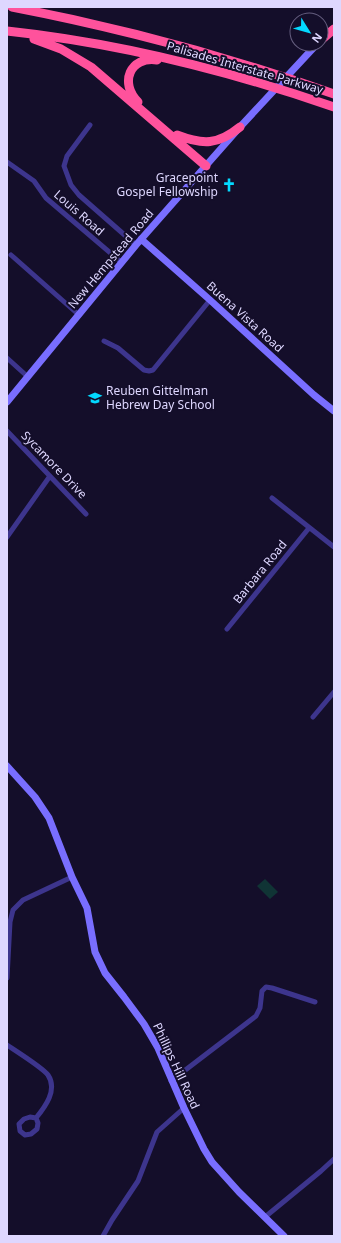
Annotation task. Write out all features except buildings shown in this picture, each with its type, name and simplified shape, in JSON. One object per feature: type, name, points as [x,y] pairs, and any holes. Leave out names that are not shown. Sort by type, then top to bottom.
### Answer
[{"type":"highway","name":"Palisades Interstate Parkway","points":[[12,7],[77,20],[152,38],[270,72],[334,93]]},
{"type":"highway","name":"Palisades Interstate Parkway","points":[[7,33],[68,39],[125,49],[218,70],[334,107]]},
{"type":"highway","points":[[7,33],[46,42],[81,60],[100,74],[208,164]]},
{"type":"highway","points":[[208,164],[137,101],[131,93],[128,80],[133,68],[142,61],[152,59],[218,70]]},
{"type":"highway","points":[[177,135],[195,141],[212,142],[225,138],[240,127]]},
{"type":"street","name":"New Hempstead Road","points":[[7,402],[138,242],[240,127],[310,52]]},
{"type":"street","points":[[90,125],[67,156],[64,166],[71,186],[79,195],[138,242]]},
{"type":"street","name":"Louis Road","points":[[7,162],[34,181],[46,198],[121,262]]},
{"type":"street","name":"Buena Vista Road","points":[[138,242],[210,300],[314,395],[334,411]]},
{"type":"street","points":[[11,255],[79,315]]},
{"type":"street","points":[[104,341],[118,348],[144,370],[153,370],[210,300]]},
{"type":"street","points":[[7,358],[28,377]]},
{"type":"street","name":"Sycamore Drive","points":[[7,431],[86,514]]},
{"type":"street","points":[[7,537],[50,476]]},
{"type":"street","points":[[272,498],[334,548]]},
{"type":"street","name":"Barbara Road","points":[[226,629],[309,528]]},
{"type":"street","points":[[313,717],[334,692]]},
{"type":"street","name":"Phillips Hill Road","points":[[7,766],[35,797],[48,818],[72,878],[88,908],[95,952],[105,974],[144,1024],[158,1048],[171,1081],[204,1149],[212,1162],[239,1192],[284,1236]]},
{"type":"street","points":[[7,978],[8,922],[13,910],[23,900],[72,878]]},
{"type":"street","points":[[171,1081],[256,1016],[260,1008],[262,991],[266,987],[315,1002]]},
{"type":"street","points":[[7,1045],[48,1075],[51,1084],[50,1096],[45,1107],[36,1118]]},
{"type":"street","points":[[104,1236],[112,1220],[138,1181],[157,1132],[184,1108]]},
{"type":"street","points":[[265,1217],[334,1159]]},
{"type":"green space","points":[[265,879],[278,892],[270,899],[257,886]]},
{"type":"place","name":"Gracepoint Gospel Fellowship","points":[[229,185]]},
{"type":"place","name":"Reuben Gittelman Hebrew Day School","points":[[95,398]]}]
